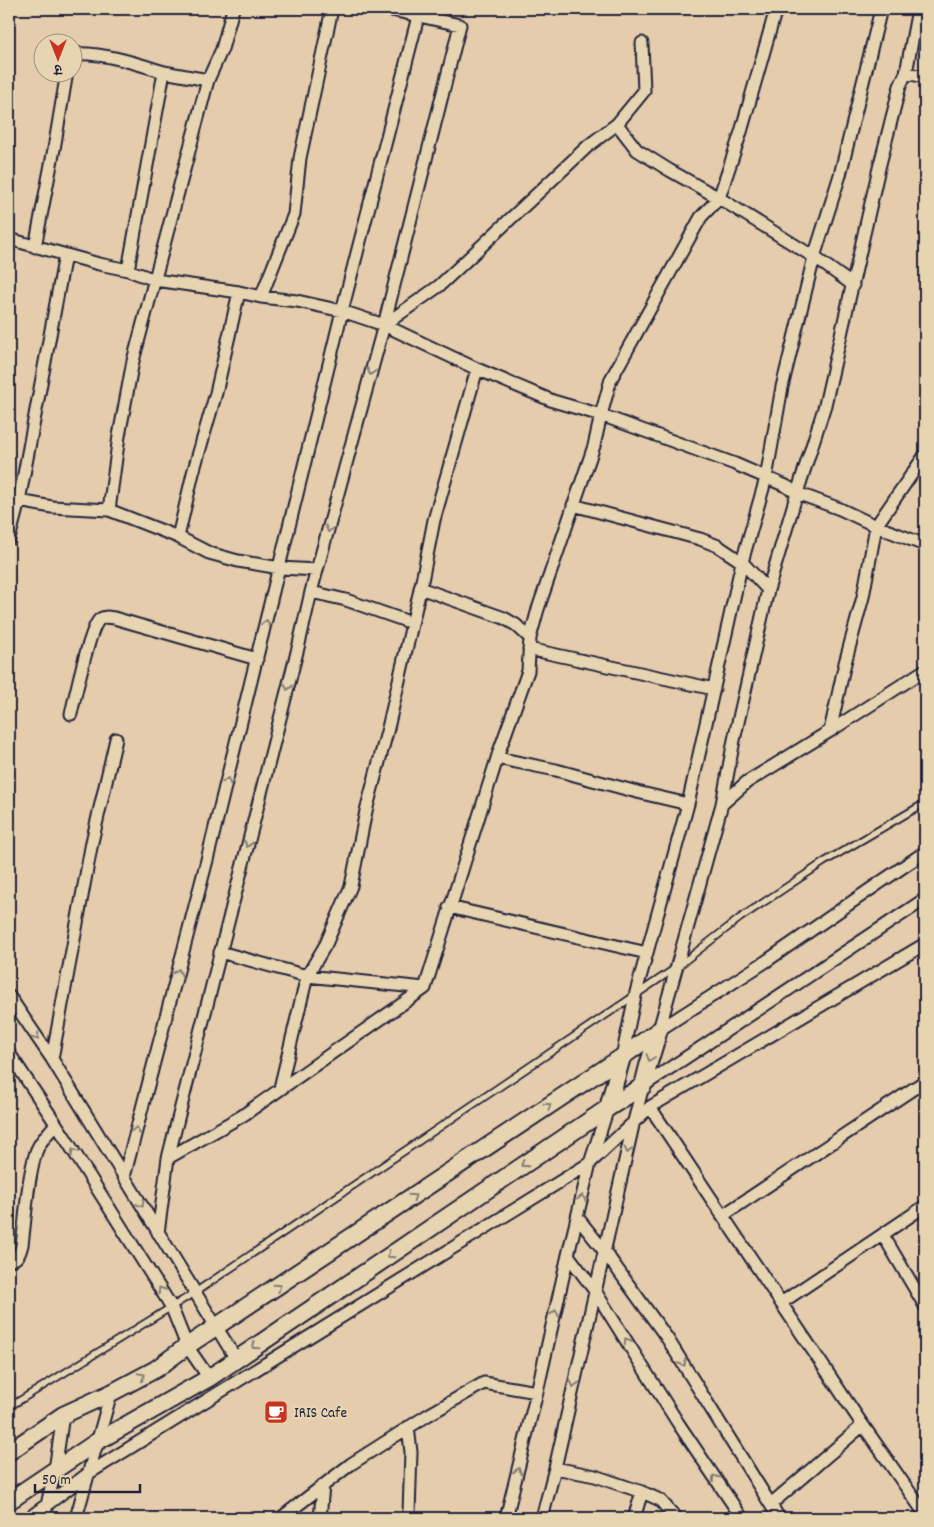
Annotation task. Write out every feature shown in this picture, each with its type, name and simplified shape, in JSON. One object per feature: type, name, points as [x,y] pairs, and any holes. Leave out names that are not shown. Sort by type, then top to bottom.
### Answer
[{"type":"street","points":[[109,510],[119,436],[133,361],[208,80],[222,49],[233,9]]},
{"type":"street","points":[[261,297],[294,214],[300,158],[332,9]]},
{"type":"street","points":[[158,1233],[168,1158],[311,592],[384,325],[460,25],[419,13],[387,9]]},
{"type":"street","points":[[168,1158],[242,1116],[425,988],[497,758],[528,672],[529,644],[594,446],[611,379],[701,217],[719,198],[742,132],[776,9]]},
{"type":"street","points":[[506,1518],[538,1392],[590,1163],[622,1058],[635,996],[688,804],[742,562],[766,478],[782,387],[814,258],[840,175],[881,9]]},
{"type":"street","points":[[542,1518],[634,1120],[722,804],[734,740],[768,590],[825,405],[879,168],[900,86],[906,73],[918,9]]},
{"type":"street","points":[[124,1177],[207,860],[342,311],[419,13]]},
{"type":"street","points":[[384,325],[439,286],[588,146],[617,124],[644,91],[642,43]]},
{"type":"street","points":[[82,54],[132,62],[164,72],[208,80]]},
{"type":"street","points":[[128,270],[164,72]]},
{"type":"street","points":[[906,73],[925,77]]},
{"type":"street","points":[[35,247],[65,82]]},
{"type":"street","points":[[617,124],[637,150],[719,198],[853,285]]},
{"type":"street","points":[[9,239],[128,270],[155,280],[297,301],[342,311],[384,325],[477,369],[552,401],[601,415],[734,464],[797,493],[925,545]]},
{"type":"street","points":[[9,539],[19,501],[65,255]]},
{"type":"street","points":[[178,538],[193,473],[216,393],[239,292]]},
{"type":"street","points":[[280,1088],[308,976],[326,944],[351,886],[366,811],[388,728],[434,520],[477,369]]},
{"type":"street","points":[[830,731],[845,663],[863,597],[876,526],[925,455]]},
{"type":"street","points":[[19,501],[52,507],[109,510],[178,538],[209,553],[238,562],[280,568],[317,570]]},
{"type":"street","points":[[574,505],[700,539],[718,546],[742,562],[768,590]]},
{"type":"street","points":[[420,588],[504,618],[516,625],[529,644],[714,689]]},
{"type":"street","points":[[311,592],[346,600],[412,623]]},
{"type":"street","points":[[71,714],[91,636],[98,621],[104,617],[114,618],[257,659]]},
{"type":"street","points":[[722,804],[747,782],[925,670]]},
{"type":"street","points":[[52,1059],[92,842],[116,738]]},
{"type":"street","points":[[497,758],[556,770],[688,804]]},
{"type":"street","points":[[9,1452],[63,1415],[156,1370],[188,1346],[622,1058],[659,1030],[765,962],[925,852]]},
{"type":"street","points":[[9,1501],[98,1441],[209,1378],[608,1108],[925,899]]},
{"type":"street","points":[[450,907],[647,953]]},
{"type":"street","points":[[29,1518],[89,1473],[590,1163],[650,1107],[925,944]]},
{"type":"street","points":[[220,952],[308,976],[425,988]]},
{"type":"street","points":[[9,996],[52,1059],[236,1359]]},
{"type":"street","points":[[9,1053],[171,1306],[188,1346],[209,1378]]},
{"type":"street","points":[[722,1216],[925,1081]]},
{"type":"street","points":[[650,1107],[863,1425],[925,1514]]},
{"type":"street","points":[[9,1260],[13,1260],[19,1255],[22,1245],[36,1151],[56,1124]]},
{"type":"street","points":[[782,1303],[925,1206]]},
{"type":"street","points":[[577,1217],[605,1252],[667,1338],[779,1518]]},
{"type":"street","points":[[883,1235],[925,1306]]},
{"type":"street","points":[[568,1255],[595,1291],[678,1423],[742,1518]]},
{"type":"street","points":[[281,1518],[352,1464],[408,1427],[484,1383],[538,1392]]},
{"type":"street","points":[[76,1518],[111,1393]]},
{"type":"street","points":[[44,1518],[55,1470],[63,1415]]},
{"type":"street","points":[[771,1504],[863,1425]]},
{"type":"street","points":[[407,1518],[409,1513],[410,1461],[408,1427]]},
{"type":"street","points":[[555,1468],[595,1476],[642,1492],[660,1500],[676,1518]]},
{"type":"street","points":[[320,1518],[323,1486]]},
{"type":"street","points":[[634,1518],[642,1492]]},
{"type":"lane","points":[[9,1407],[194,1293],[635,996],[677,967],[740,918],[816,867],[925,803]]},
{"type":"place","name":"IRIS Cafe","points":[[276,1412]]}]
